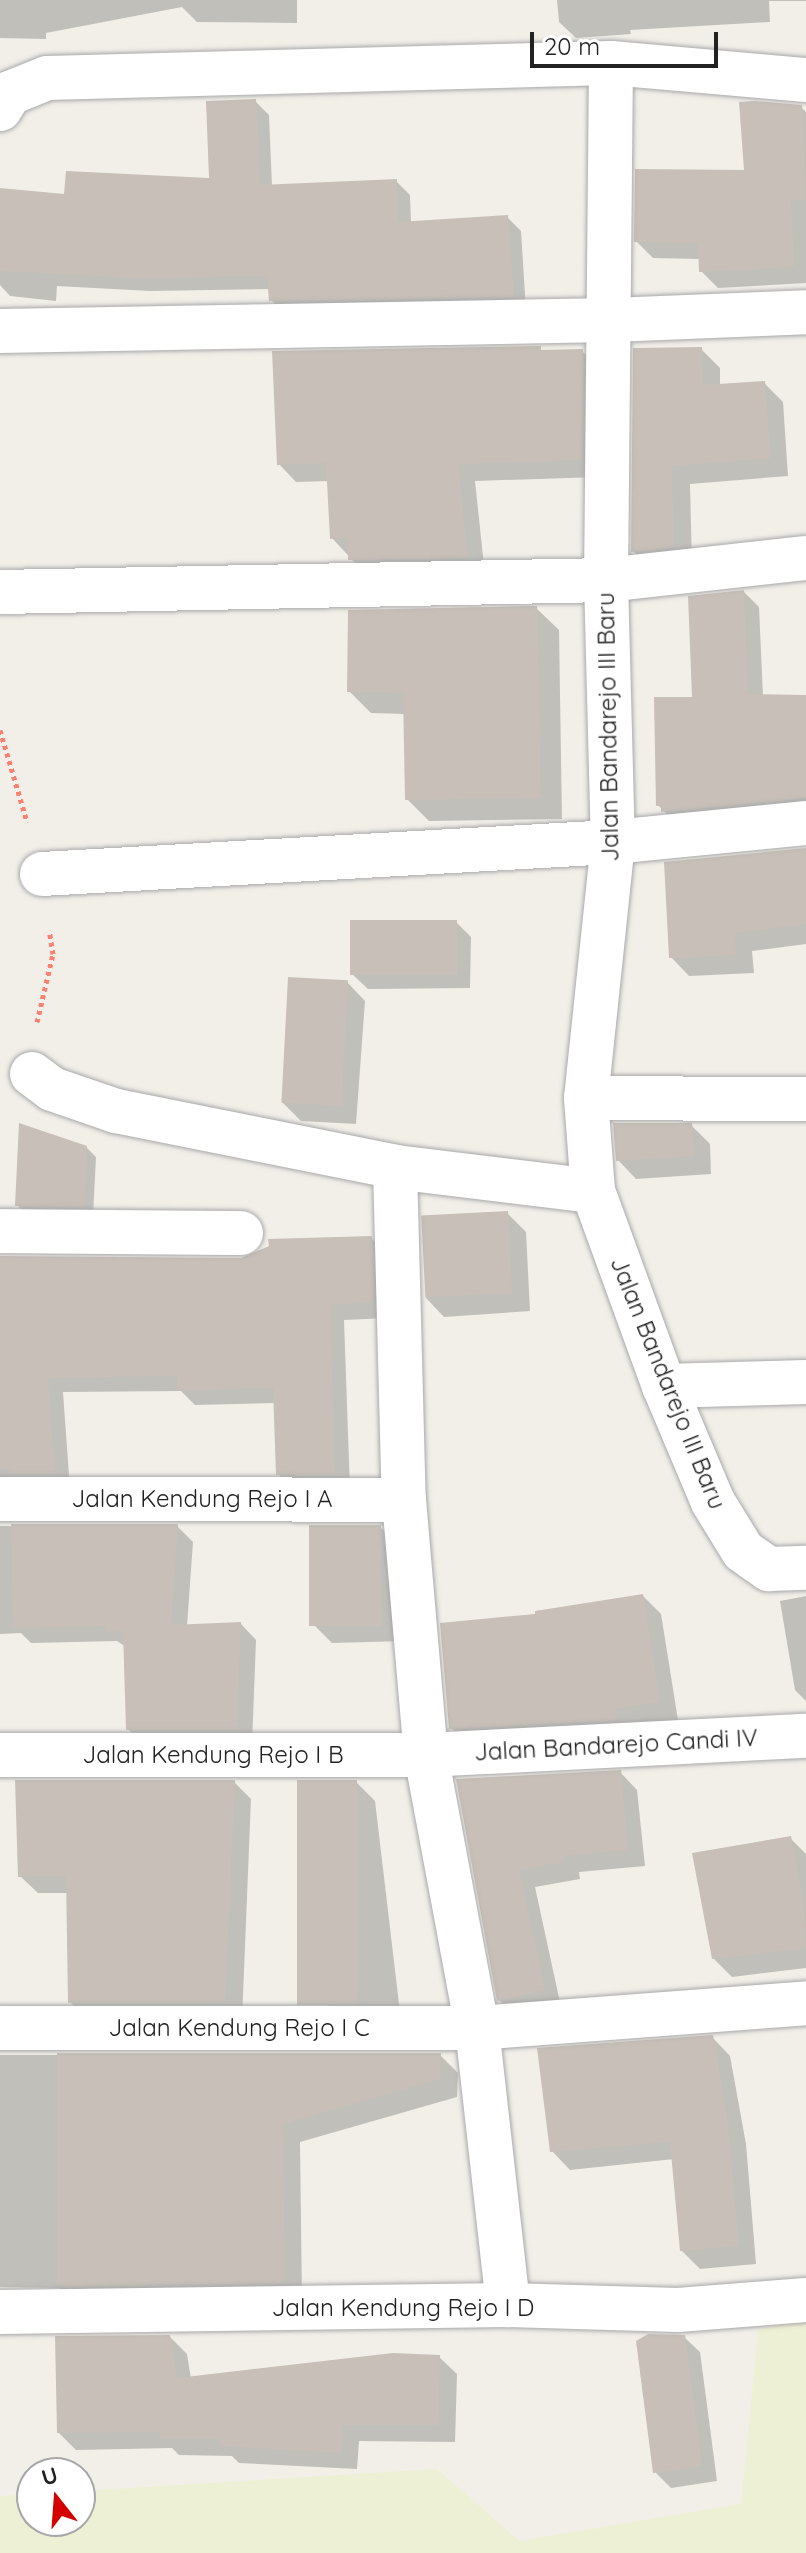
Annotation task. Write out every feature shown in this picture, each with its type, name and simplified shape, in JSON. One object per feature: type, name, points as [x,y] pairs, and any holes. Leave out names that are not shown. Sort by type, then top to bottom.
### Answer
[{"type":"street","points":[[0,109],[10,93],[47,78],[611,63],[806,80]]},
{"type":"street","name":"Jalan Bandarejo III Baru","points":[[611,63],[611,320],[606,580],[613,842],[586,1098],[593,1191],[664,1386],[713,1502],[743,1551],[769,1569],[806,1568]]},
{"type":"street","points":[[0,331],[611,320],[806,312]]},
{"type":"street","points":[[0,592],[606,580],[806,558]]},
{"type":"street","points":[[42,874],[613,842],[806,823]]},
{"type":"street","points":[[32,1074],[52,1089],[116,1111],[395,1167],[593,1191]]},
{"type":"street","points":[[586,1098],[806,1099]]},
{"type":"street","points":[[395,1167],[404,1500],[426,1755],[477,2028],[508,2305]]},
{"type":"street","points":[[0,1231],[241,1233]]},
{"type":"street","points":[[664,1386],[806,1382]]},
{"type":"street","name":"Jalan Kendung Rejo I A","points":[[0,1499],[404,1500]]},
{"type":"street","name":"Jalan Bandarejo Candi IV","points":[[426,1755],[806,1736]]},
{"type":"street","name":"Jalan Kendung Rejo I B","points":[[0,1755],[426,1755]]},
{"type":"street","name":"Jalan Kendung Rejo I C","points":[[0,2028],[477,2028],[806,2003]]},
{"type":"street","name":"Jalan Kendung Rejo I D","points":[[0,2312],[508,2305],[678,2310],[806,2300]]},
{"type":"green space","points":[[806,2319],[806,2553],[0,2553],[0,2496],[16,2495],[16,2537],[96,2537],[96,2490],[437,2469],[520,2541],[741,2504],[758,2330]]},
{"type":"building","points":[[256,99],[260,185],[397,179],[398,222],[508,215],[514,297],[269,301],[267,276],[135,278],[0,271],[0,188],[64,194],[66,171],[209,178],[206,101]]},
{"type":"building","points":[[739,102],[802,105],[806,200],[791,201],[794,267],[699,272],[698,243],[634,242],[635,169],[744,170]]},
{"type":"building","points":[[541,346],[541,350],[583,349],[582,460],[458,464],[468,558],[348,560],[348,538],[330,539],[326,463],[277,465],[272,351]]},
{"type":"building","points":[[702,347],[703,385],[765,381],[771,458],[672,466],[674,547],[631,552],[633,348]]},
{"type":"building","points":[[744,590],[748,694],[806,695],[806,798],[661,812],[661,806],[656,806],[654,697],[692,697],[688,596]]},
{"type":"building","points":[[537,606],[541,798],[405,800],[403,693],[347,692],[348,610]]},
{"type":"building","points":[[806,848],[806,924],[735,933],[736,955],[669,958],[664,862]]},
{"type":"building","points":[[350,920],[457,920],[457,975],[350,975]]},
{"type":"building","points":[[288,977],[348,980],[341,1106],[281,1103]]},
{"type":"building","points":[[19,1123],[87,1146],[84,1207],[15,1206]]},
{"type":"building","points":[[613,1123],[692,1123],[694,1156],[616,1161]]},
{"type":"building","points":[[508,1211],[512,1293],[425,1297],[421,1216]]},
{"type":"building","points":[[372,1236],[374,1302],[330,1305],[335,1475],[276,1475],[273,1388],[177,1390],[177,1376],[48,1378],[55,1474],[10,1474],[9,1468],[0,1469],[0,1256],[241,1258],[269,1246],[268,1239]]},
{"type":"building","points":[[11,1524],[178,1524],[171,1625],[241,1622],[237,1730],[126,1730],[123,1631],[105,1632],[105,1626],[13,1628]]},
{"type":"building","points":[[309,1525],[381,1525],[381,1626],[309,1626]]},
{"type":"building","points":[[643,1594],[660,1702],[615,1709],[616,1720],[449,1729],[440,1623],[535,1614],[535,1611]]},
{"type":"building","points":[[621,1770],[628,1850],[563,1856],[564,1862],[519,1870],[545,1990],[497,2001],[456,1779]]},
{"type":"building","points":[[15,1780],[235,1780],[225,2003],[68,2003],[66,1876],[18,1877]]},
{"type":"building","points":[[297,1780],[357,1780],[357,2005],[297,2005]]},
{"type":"building","points":[[791,1836],[803,1901],[806,1948],[712,1959],[692,1853]]},
{"type":"building","points":[[713,2035],[728,2124],[739,2246],[680,2251],[670,2142],[550,2152],[537,2048]]},
{"type":"building","points":[[57,2053],[441,2053],[440,2079],[283,2124],[285,2283],[57,2286]]},
{"type":"building","points":[[648,2334],[685,2335],[702,2466],[653,2473],[636,2341]]},
{"type":"building","points":[[170,2335],[177,2378],[393,2353],[440,2355],[438,2425],[342,2425],[341,2453],[220,2446],[220,2439],[160,2439],[160,2432],[57,2433],[55,2336]]}]
